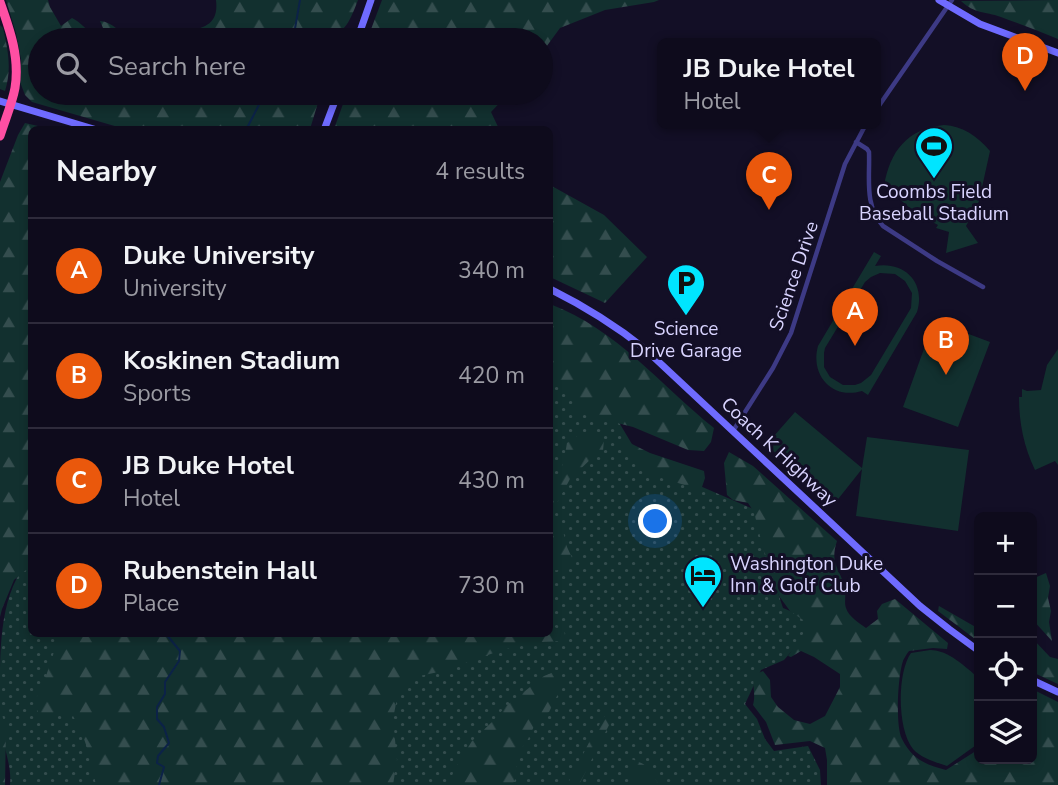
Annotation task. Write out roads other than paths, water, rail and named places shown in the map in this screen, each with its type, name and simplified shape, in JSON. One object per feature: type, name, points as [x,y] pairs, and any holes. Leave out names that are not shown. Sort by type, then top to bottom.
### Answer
[{"type":"highway","points":[[0,2],[16,56],[15,87],[0,136]]},
{"type":"main road","points":[[362,28],[372,0]]},
{"type":"main road","points":[[939,0],[951,3],[980,24],[1058,53]]},
{"type":"main road","points":[[0,101],[84,126]]},
{"type":"main road","points":[[326,126],[333,105]]},
{"type":"main road","name":"Coach K Highway","points":[[553,291],[590,310],[652,355],[920,606],[974,647]]},
{"type":"main road","points":[[1037,682],[1058,692]]},
{"type":"street","points":[[881,103],[951,3]]},
{"type":"street","name":"Science Drive","points":[[733,430],[773,368],[791,332],[845,164],[863,129]]},
{"type":"street","points":[[856,142],[869,152],[870,204],[883,226],[983,287]]},
{"type":"waterway","points":[[295,28],[300,0]]},
{"type":"waterway","points":[[248,126],[259,105]]},
{"type":"waterway","points":[[159,785],[164,767],[157,763],[158,756],[169,743],[164,727],[157,719],[157,707],[165,694],[165,682],[179,661],[180,651],[168,637]]},
{"type":"place","name":"Rubenstein Hall","points":[[1025,91]]},
{"type":"place","name":"Coombs Field Baseball Stadium","points":[[934,180]]},
{"type":"place","name":"JB Duke Hotel","points":[[769,210]]},
{"type":"place","name":"Science Drive Garage","points":[[686,317]]},
{"type":"place","name":"Duke University","points":[[855,346]]},
{"type":"place","name":"Koskinen Stadium","points":[[946,375]]},
{"type":"place","name":"Washington Duke Inn & Golf Club","points":[[703,609]]}]
